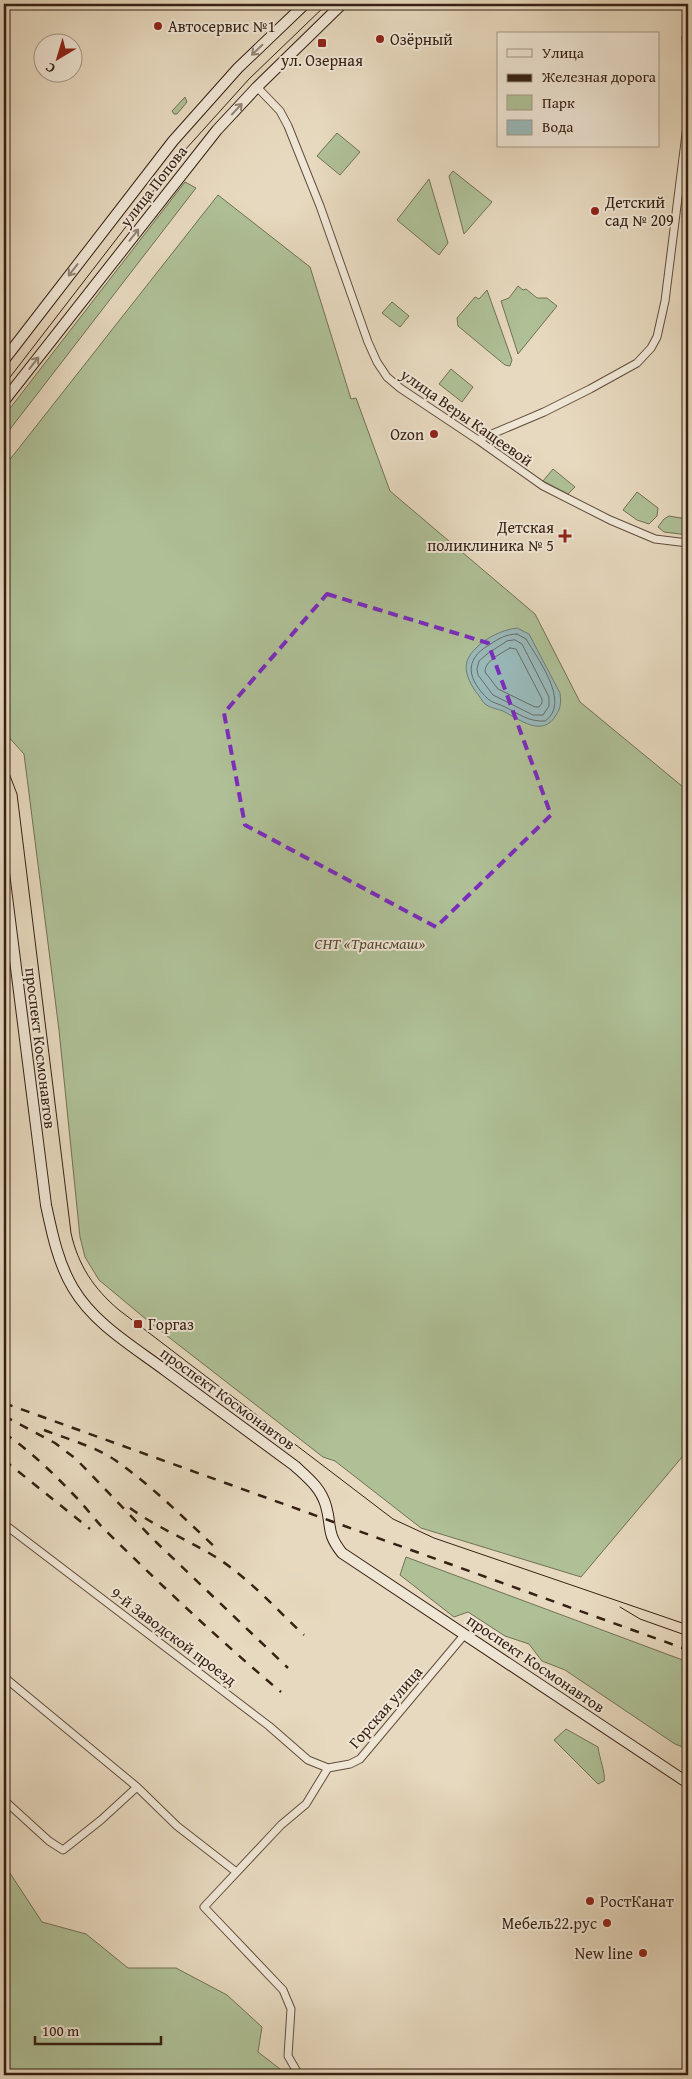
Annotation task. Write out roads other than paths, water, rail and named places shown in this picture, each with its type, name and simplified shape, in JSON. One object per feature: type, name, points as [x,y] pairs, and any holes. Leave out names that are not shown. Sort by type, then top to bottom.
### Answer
[{"type":"main road","name":"улица Попова","points":[[4,360],[173,141],[238,68],[305,4]]},
{"type":"main road","name":"улица Попова","points":[[4,401],[190,163],[257,87],[342,4]]},
{"type":"main road","name":"проспект Космонавтов","points":[[4,873],[46,1205],[57,1251],[73,1288],[96,1316],[113,1332],[295,1466],[314,1483],[326,1506],[329,1532],[334,1543],[342,1553],[688,1783]]},
{"type":"street","points":[[478,440],[544,412],[637,363],[652,348],[657,337],[665,301],[688,118],[686,38],[688,29]]},
{"type":"street","name":"улица Веры Кащеевой","points":[[257,87],[280,111],[288,126],[320,206],[377,362],[387,377],[400,388],[543,486],[610,520],[655,539],[688,543]]},
{"type":"street","name":"9-й Заводской проезд","points":[[4,1524],[269,1726],[308,1760],[328,1768]]},
{"type":"street","name":"Горская улица","points":[[328,1768],[350,1764],[360,1759],[466,1634]]},
{"type":"street","points":[[4,1677],[137,1787],[176,1826],[235,1871]]},
{"type":"street","points":[[299,2075],[288,2056],[291,2009],[283,1990],[204,1907],[235,1871],[281,1825],[306,1804],[328,1768]]},
{"type":"street","points":[[4,1800],[63,1850],[101,1820],[137,1787]]},
{"type":"water","points":[[517,628],[529,634],[560,693],[559,710],[551,722],[545,725],[531,725],[487,705],[476,692],[467,675],[468,659],[476,648],[495,635]]},
{"type":"tram line","points":[[4,385],[185,150],[249,79],[327,4]]},
{"type":"tram line","points":[[4,760],[17,794],[71,1233],[78,1256],[88,1276],[102,1294],[119,1310],[393,1519],[434,1538],[688,1625]]},
{"type":"tram line","points":[[620,1607],[640,1619],[688,1636]]},
{"type":"railway","points":[[4,1403],[688,1650]]},
{"type":"railway","points":[[4,1416],[55,1443],[76,1459],[156,1542],[288,1668]]},
{"type":"railway","points":[[44,1430],[89,1447],[115,1460],[155,1491],[217,1549]]},
{"type":"railway","points":[[4,1433],[48,1469],[102,1527],[146,1570],[212,1632],[281,1692]]},
{"type":"railway","points":[[4,1460],[90,1529]]},
{"type":"railway","points":[[130,1508],[226,1564],[250,1583],[304,1635]]},
{"type":"place","name":"Автосервис №1","points":[[158,26]]},
{"type":"place","name":"Озёрный","points":[[380,39]]},
{"type":"place","name":"ул. Озерная","points":[[322,43]]},
{"type":"place","name":"Детский сад № 209","points":[[595,211]]},
{"type":"place","name":"Ozon","points":[[434,434]]},
{"type":"place","name":"Детская поликлиника № 5","points":[[565,536]]},
{"type":"place","name":"Горгаз","points":[[138,1324]]},
{"type":"place","name":"РостКанат","points":[[590,1901]]},
{"type":"place","name":"Мебель22.рус","points":[[607,1923]]},
{"type":"place","name":"New line","points":[[643,1953]]},
{"type":"park label","name":"СНТ «Трансмаш»","points":[[370,943]]}]
